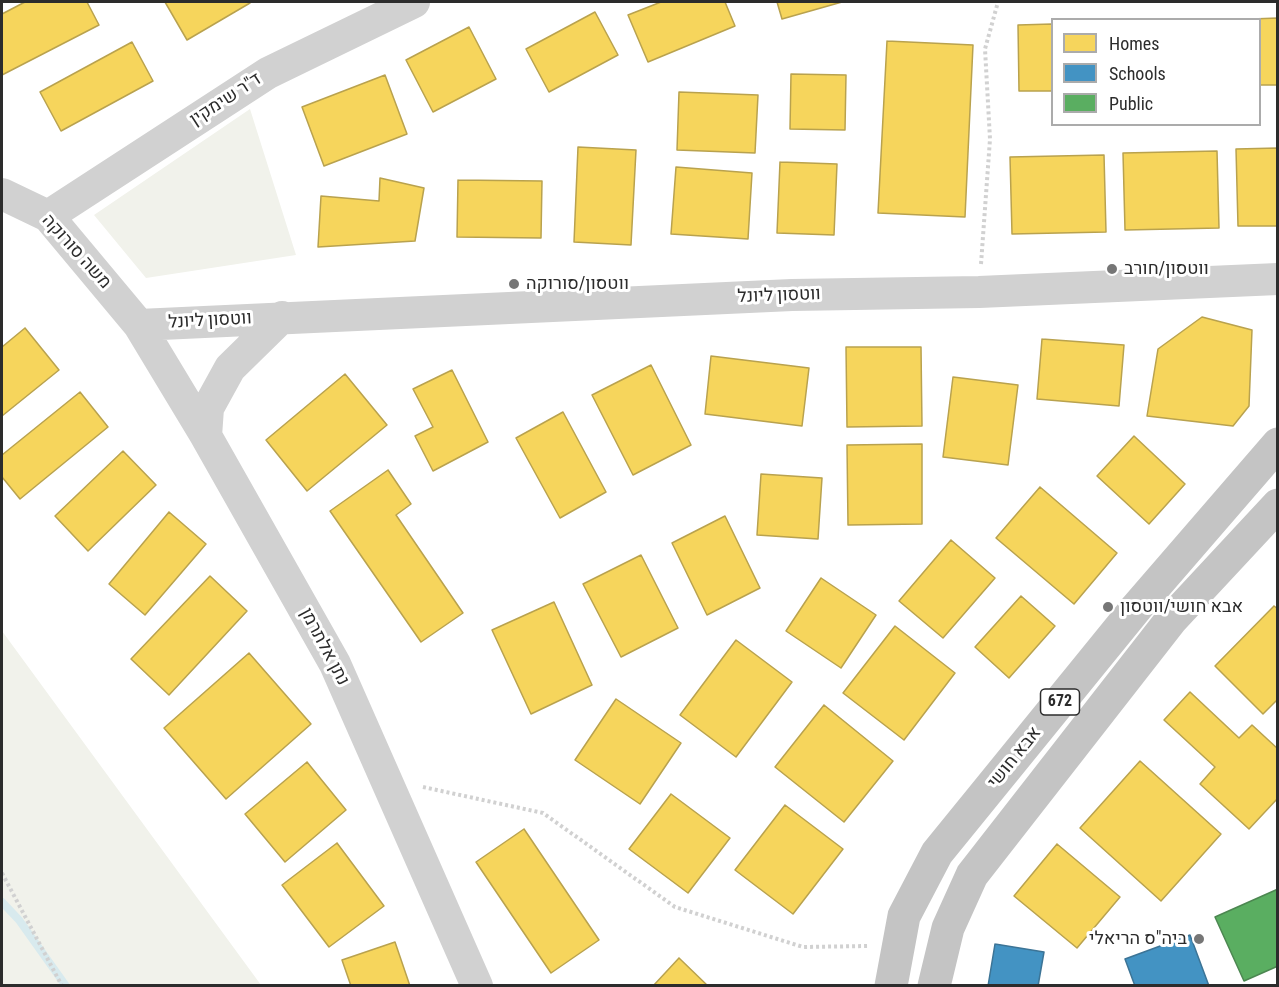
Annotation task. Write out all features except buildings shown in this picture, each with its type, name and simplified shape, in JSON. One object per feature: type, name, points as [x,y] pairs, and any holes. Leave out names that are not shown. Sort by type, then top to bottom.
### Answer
[{"type":"main road","name":"אבא חושי","points":[[891,986],[904,916],[937,853],[1137,607],[1278,444]]},
{"type":"main road","name":"אבא חושי","points":[[934,986],[948,928],[972,875],[1171,620],[1278,505]]},
{"type":"street","name":"ד\"ר שימקין","points":[[48,216],[268,73],[414,2]]},
{"type":"street","name":"משה סורוקה","points":[[2,194],[48,216],[139,325]]},
{"type":"street","name":"ווטסון ליונל","points":[[139,325],[792,295],[979,292],[1278,279]]},
{"type":"street","name":"ווטסון ליונל","points":[[206,436],[208,408],[230,368],[282,317]]},
{"type":"street","name":"נתן אלתרמן","points":[[139,325],[206,436],[335,664],[477,986]]},
{"type":"path","points":[[979,292],[990,139],[985,49],[998,2]]},
{"type":"path","points":[[387,781],[543,813],[675,907],[803,947],[898,945]]},
{"type":"path","points":[[2,873],[62,986]]},
{"type":"shaded area","points":[[250,109],[296,255],[146,278],[94,215]]},
{"type":"shaded area","points":[[2,631],[261,985],[2,985]]},
{"type":"waterway","points":[[2,902],[19,920],[66,986]]},
{"type":"place","name":"ווטסון/חורב","points":[[1112,269]]},
{"type":"place","name":"ווטסון/סורוקה","points":[[514,284]]},
{"type":"place","name":"אבא חושי/ווטסון","points":[[1108,607]]},
{"type":"place","name":"ביה\"ס הריאלי","points":[[1199,939]]}]
